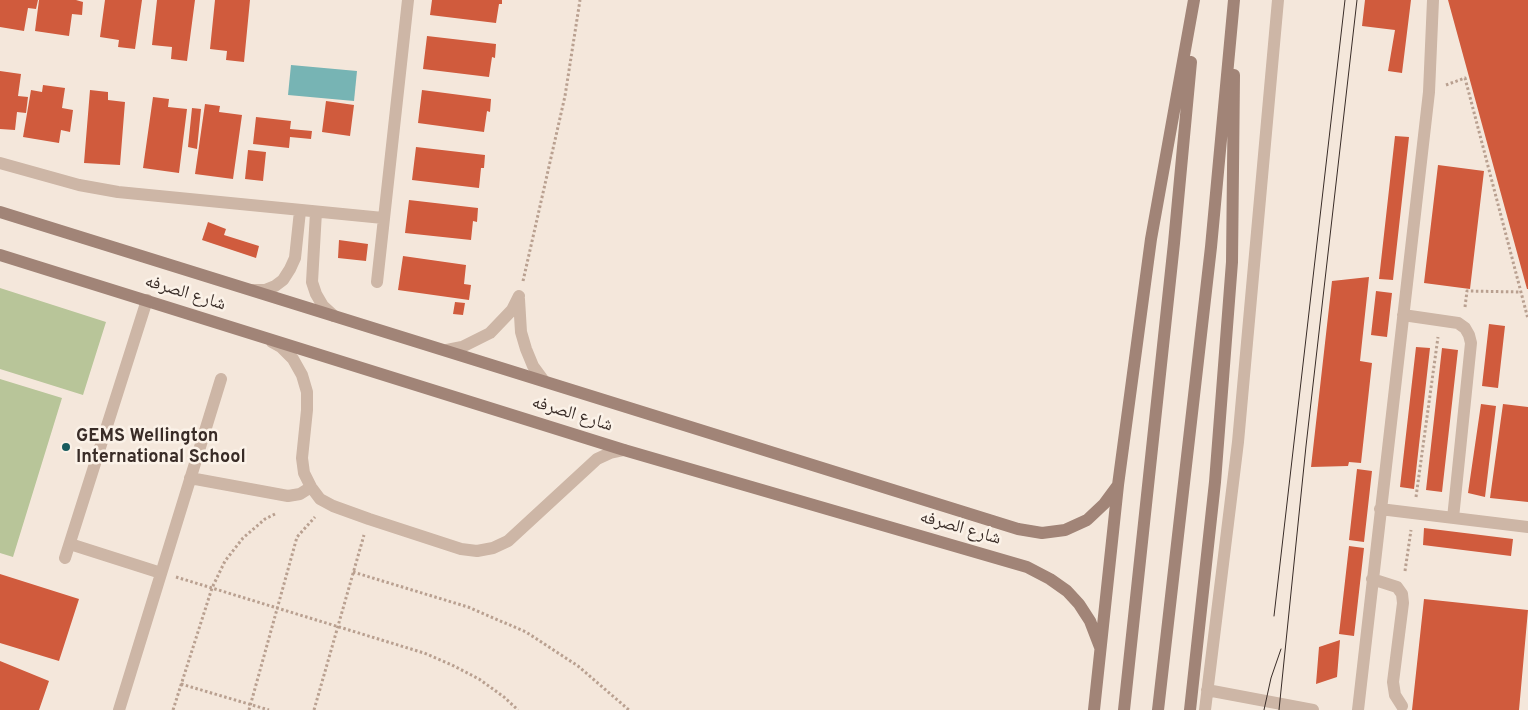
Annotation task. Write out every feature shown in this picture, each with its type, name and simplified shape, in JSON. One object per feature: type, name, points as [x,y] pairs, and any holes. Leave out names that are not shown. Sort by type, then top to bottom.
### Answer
[{"type":"street","points":[[376,282],[408,0]]},
{"type":"street","points":[[1124,710],[1174,243],[1195,0]]},
{"type":"street","points":[[1094,710],[1118,485],[1152,239],[1195,0]]},
{"type":"street","points":[[1158,710],[1211,247],[1235,0]]},
{"type":"street","points":[[1190,710],[1215,482],[1232,262],[1235,0]]},
{"type":"street","points":[[1205,710],[1238,442],[1278,0]]},
{"type":"street","points":[[1358,710],[1429,92],[1433,0]]},
{"type":"street","points":[[0,163],[79,186],[118,192],[383,218]]},
{"type":"street","points":[[250,290],[265,290],[275,286],[283,280],[290,269],[295,258],[300,211]]},
{"type":"street","name":"شارع الصرفه","points":[[0,212],[1009,526],[1042,533],[1065,530],[1086,520],[1104,504],[1118,485]]},
{"type":"street","points":[[316,212],[312,282],[323,306],[334,316]]},
{"type":"street","name":"شارع الصرفه","points":[[0,255],[624,450],[1027,567],[1050,579],[1067,591],[1079,604],[1090,621],[1100,647]]},
{"type":"street","points":[[446,350],[462,347],[490,333],[512,310],[519,296]]},
{"type":"street","points":[[519,296],[519,314],[526,349],[544,381]]},
{"type":"street","points":[[65,558],[147,300]]},
{"type":"street","points":[[1403,315],[1458,323],[1465,328],[1471,343],[1453,518]]},
{"type":"street","points":[[266,338],[281,347],[293,359],[302,375],[307,392],[302,458],[304,473],[320,499],[368,519],[461,549],[477,551],[493,548],[508,541],[597,459],[610,453],[624,450]]},
{"type":"street","points":[[119,710],[221,379]]},
{"type":"street","points":[[190,478],[288,496],[300,494],[311,487]]},
{"type":"street","points":[[1380,509],[1528,527]]},
{"type":"street","points":[[70,544],[162,573]]},
{"type":"street","points":[[1372,579],[1397,587],[1402,594],[1403,603],[1393,688],[1402,706]]},
{"type":"street","points":[[1207,690],[1313,710]]},
{"type":"path","points":[[519,296],[564,96],[580,0]]},
{"type":"path","points":[[1429,92],[1465,78],[1528,319]]},
{"type":"path","points":[[1458,306],[1465,306],[1467,291],[1521,292]]},
{"type":"path","points":[[1402,594],[1441,320]]},
{"type":"path","points":[[249,710],[276,607],[297,537],[312,518],[333,506]]},
{"type":"path","points":[[173,710],[212,588],[224,561],[243,538],[265,519],[283,510]]},
{"type":"path","points":[[314,710],[368,519]]},
{"type":"path","points":[[353,572],[468,607],[526,632],[578,666],[628,710]]},
{"type":"path","points":[[162,573],[424,653],[479,679],[518,710]]},
{"type":"path","points":[[181,684],[270,710]]},
{"type":"green space","points":[[0,288],[106,322],[83,395],[0,369]]},
{"type":"green space","points":[[0,379],[62,398],[13,557],[0,553]]},
{"type":"water","points":[[291,65],[357,71],[354,101],[288,95]]},
{"type":"building","points":[[0,0],[38,0],[36,9],[28,8],[24,31],[0,27]]},
{"type":"building","points":[[39,0],[76,0],[83,2],[82,15],[72,14],[69,36],[35,31]]},
{"type":"building","points":[[105,0],[142,0],[135,49],[118,47],[119,40],[100,37]]},
{"type":"building","points":[[157,0],[195,0],[187,61],[171,59],[172,47],[152,45]]},
{"type":"building","points":[[215,0],[250,0],[244,62],[226,60],[227,51],[210,49]]},
{"type":"building","points":[[432,0],[502,0],[502,4],[499,4],[496,23],[430,15]]},
{"type":"building","points":[[1365,0],[1411,0],[1402,73],[1388,71],[1395,30],[1362,26]]},
{"type":"building","points":[[1448,0],[1528,0],[1528,289],[1527,289]]},
{"type":"building","points":[[427,36],[496,44],[495,58],[492,57],[489,77],[423,69]]},
{"type":"building","points":[[0,71],[21,74],[18,96],[28,97],[26,113],[17,112],[15,130],[0,129]]},
{"type":"building","points":[[43,85],[65,88],[62,108],[73,110],[70,132],[61,130],[59,143],[23,137],[31,90],[42,92]]},
{"type":"building","points":[[90,90],[108,92],[108,100],[125,102],[120,165],[84,163]]},
{"type":"building","points":[[422,90],[491,99],[490,112],[487,111],[484,132],[418,123]]},
{"type":"building","points":[[153,97],[169,99],[168,107],[187,109],[179,173],[143,168]]},
{"type":"building","points":[[326,101],[354,105],[350,136],[322,132]]},
{"type":"building","points":[[205,104],[220,106],[219,112],[242,115],[233,179],[195,174]]},
{"type":"building","points":[[192,108],[201,109],[197,149],[188,147]]},
{"type":"building","points":[[256,117],[291,121],[290,129],[312,131],[311,139],[290,137],[289,148],[253,144]]},
{"type":"building","points":[[1395,136],[1409,137],[1393,280],[1379,279]]},
{"type":"building","points":[[416,147],[485,155],[484,168],[481,168],[479,188],[412,180]]},
{"type":"building","points":[[248,150],[266,152],[263,181],[245,179]]},
{"type":"building","points":[[1438,165],[1484,171],[1470,289],[1424,283]]},
{"type":"building","points":[[409,200],[478,208],[477,222],[473,221],[471,240],[405,233]]},
{"type":"building","points":[[208,222],[226,229],[224,235],[259,246],[256,258],[202,240]]},
{"type":"building","points":[[339,240],[368,244],[366,261],[338,258]]},
{"type":"building","points":[[403,256],[466,265],[464,284],[471,285],[469,300],[398,290]]},
{"type":"building","points":[[1369,277],[1360,361],[1372,363],[1361,463],[1349,462],[1348,466],[1311,467],[1332,281]]},
{"type":"building","points":[[1376,291],[1392,293],[1387,337],[1371,335]]},
{"type":"building","points":[[455,302],[465,303],[463,315],[453,314]]},
{"type":"building","points":[[1489,324],[1505,326],[1498,388],[1482,386]]},
{"type":"building","points":[[1416,347],[1430,348],[1414,489],[1400,487]]},
{"type":"building","points":[[1442,348],[1458,350],[1442,492],[1426,490]]},
{"type":"building","points":[[1481,404],[1496,406],[1485,497],[1468,493]]},
{"type":"building","points":[[1503,404],[1528,407],[1528,502],[1490,498]]},
{"type":"building","points":[[1357,469],[1372,471],[1364,542],[1349,540]]},
{"type":"building","points":[[1424,528],[1513,539],[1511,556],[1423,545]]},
{"type":"building","points":[[1349,546],[1364,548],[1354,636],[1339,634]]},
{"type":"building","points":[[0,574],[79,599],[59,661],[0,643]]},
{"type":"building","points":[[1424,599],[1528,610],[1519,710],[1412,710]]},
{"type":"building","points":[[1340,640],[1337,677],[1316,684],[1319,647]]},
{"type":"building","points":[[0,661],[49,681],[39,710],[0,710]]},
{"type":"tram line","points":[[1274,616],[1345,0]]},
{"type":"tram line","points":[[1279,710],[1306,446],[1357,0]]},
{"type":"tram line","points":[[1264,710],[1271,678],[1281,649]]},
{"type":"place","name":"GEMS Wellington International School","points":[[66,447]]}]
